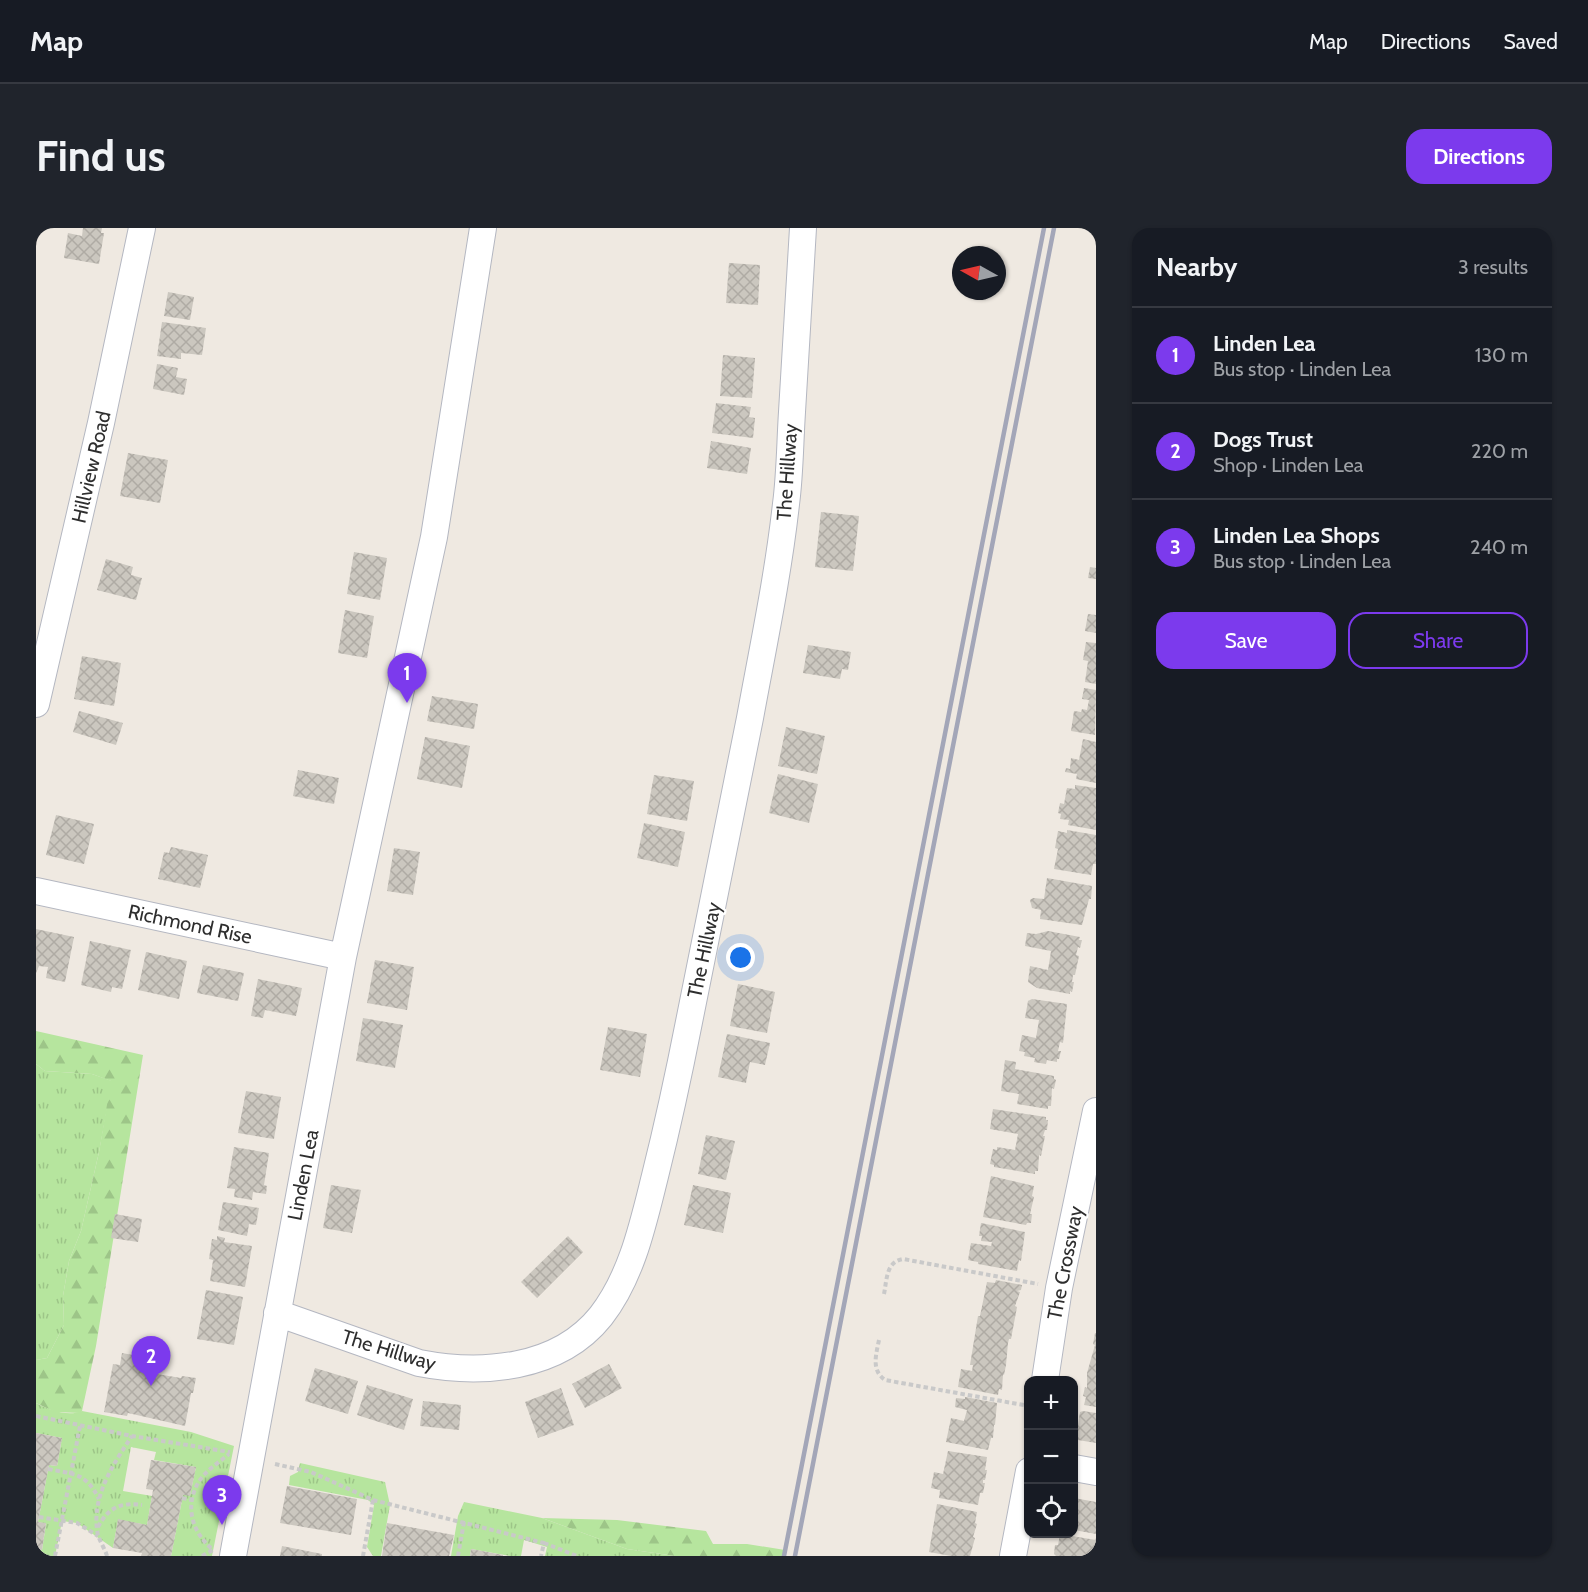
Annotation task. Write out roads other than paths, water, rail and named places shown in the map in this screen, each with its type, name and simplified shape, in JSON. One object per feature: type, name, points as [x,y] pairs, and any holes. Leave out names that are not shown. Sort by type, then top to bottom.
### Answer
[{"type":"street","name":"Hillview Road","points":[[36,704],[101,423],[142,228]]},
{"type":"street","name":"Linden Lea","points":[[233,1556],[343,957],[434,537],[483,228]]},
{"type":"street","name":"The Hillway","points":[[277,1313],[419,1363],[469,1369],[516,1365],[555,1352],[591,1326],[614,1296],[632,1260],[644,1221],[674,1095],[722,865],[776,579],[787,500],[803,228]]},
{"type":"street","name":"Richmond Rise","points":[[36,891],[343,957]]},
{"type":"street","name":"The Crossway","points":[[1046,1376],[1059,1288],[1096,1111]]},
{"type":"street","points":[[1078,1469],[1096,1472]]},
{"type":"street","points":[[1013,1556],[1027,1484]]},
{"type":"railway","points":[[784,1556],[1044,228]]},
{"type":"railway","points":[[795,1556],[1054,228]]},
{"type":"place","name":"Linden Lea","points":[[407,703]]},
{"type":"place","name":"Dogs Trust","points":[[151,1386]]},
{"type":"place","name":"Linden Lea Shops","points":[[222,1525]]}]
